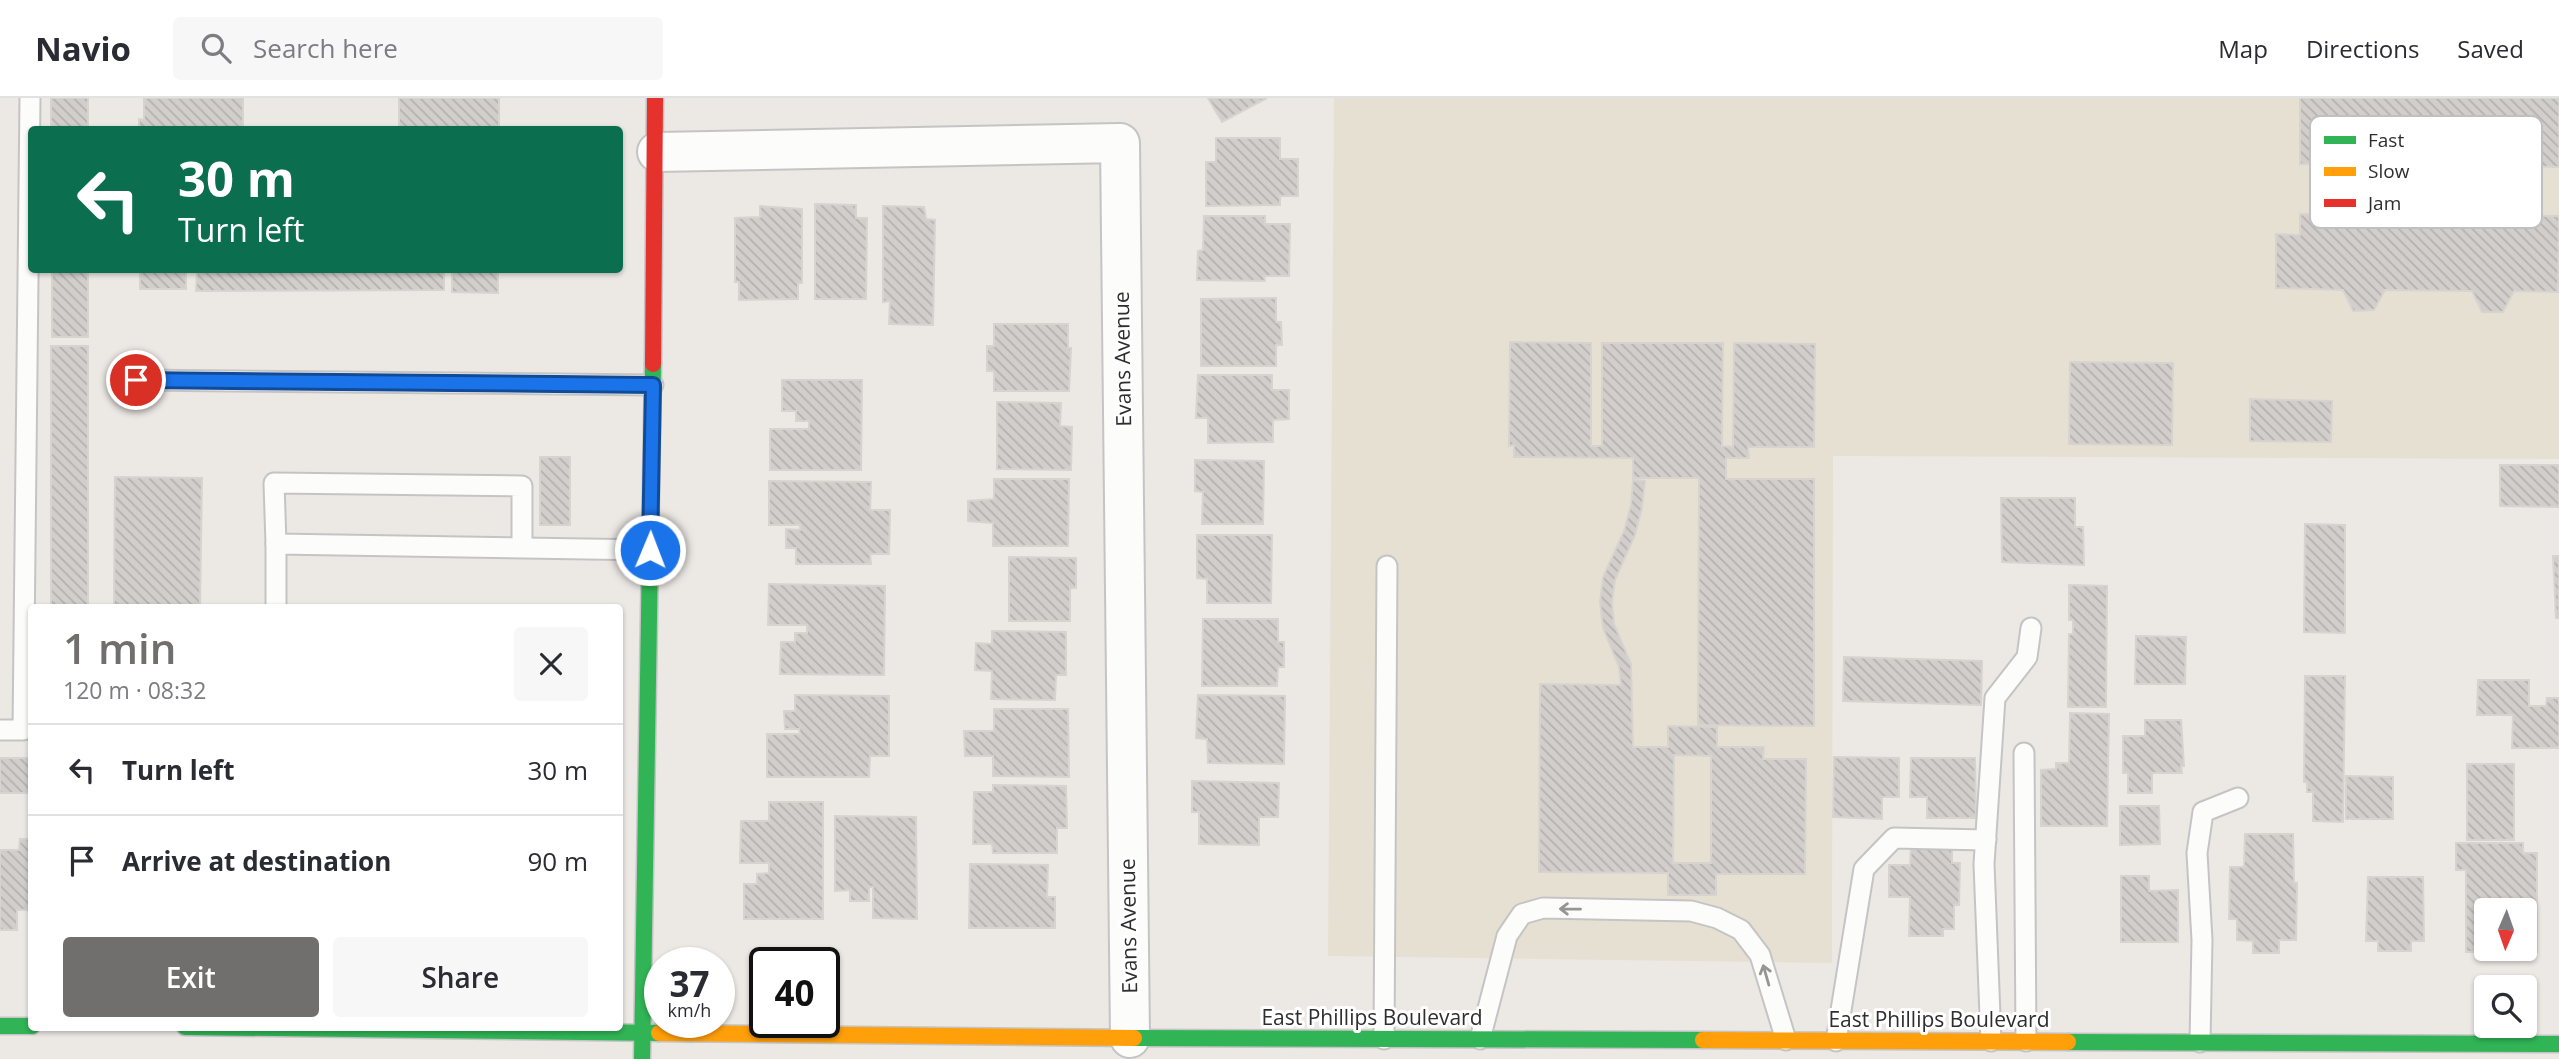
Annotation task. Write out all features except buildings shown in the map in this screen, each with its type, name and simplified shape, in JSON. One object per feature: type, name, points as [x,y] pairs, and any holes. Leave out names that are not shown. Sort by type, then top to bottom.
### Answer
[{"type":"street","points":[[642,1059],[657,152],[655,98]]},
{"type":"street","name":"Evans Avenue","points":[[657,152],[1120,143],[1130,1038]]},
{"type":"street","points":[[0,1026],[28,1026]]},
{"type":"street","name":"East Phillips Boulevard","points":[[623,1031],[1130,1038],[1480,1039],[1608,1049],[1786,1040],[2200,1042],[2226,1051],[2559,1044]]},
{"type":"lane","points":[[30,98],[30,126]]},
{"type":"lane","points":[[0,730],[23,730],[28,273]]},
{"type":"lane","points":[[136,380],[653,385]]},
{"type":"lane","points":[[276,604],[274,483],[522,486],[522,547]]},
{"type":"lane","points":[[276,544],[650,550]]},
{"type":"lane","points":[[1384,1039],[1387,566]]},
{"type":"lane","points":[[1991,1041],[1986,840],[1995,698],[2027,657],[2031,628]]},
{"type":"lane","points":[[2024,753],[2026,1041]]},
{"type":"lane","points":[[2200,1042],[2202,940],[2197,853],[2203,812],[2238,798]]},
{"type":"lane","points":[[1836,1041],[1864,869],[1894,838],[1986,840]]},
{"type":"lane","points":[[1480,1039],[1507,936],[1522,914],[1543,908],[1691,911],[1717,918],[1741,930],[1760,954],[1786,1040]]},
{"type":"lane","points":[[1063,1037],[1063,1059]]},
{"type":"lane","points":[[1227,1038],[1227,1059]]},
{"type":"shaded area","points":[[1334,98],[2559,98],[2559,459],[1833,456],[1832,963],[1328,956]]},
{"type":"traffic: fast","points":[[642,1059],[653,364]]},
{"type":"traffic: fast","points":[[0,1026],[28,1026]]},
{"type":"traffic: fast","points":[[501,1031],[644,1033]]},
{"type":"traffic: fast","points":[[1134,1038],[1703,1040]]},
{"type":"traffic: fast","points":[[2068,1042],[2559,1044]]},
{"type":"traffic: slow","points":[[735,1034],[1134,1038]]},
{"type":"traffic: slow","points":[[1703,1040],[2068,1042]]},
{"type":"traffic: jam","points":[[653,364],[655,98]]},
{"type":"route","points":[[136,380],[653,385],[650,550]]}]
